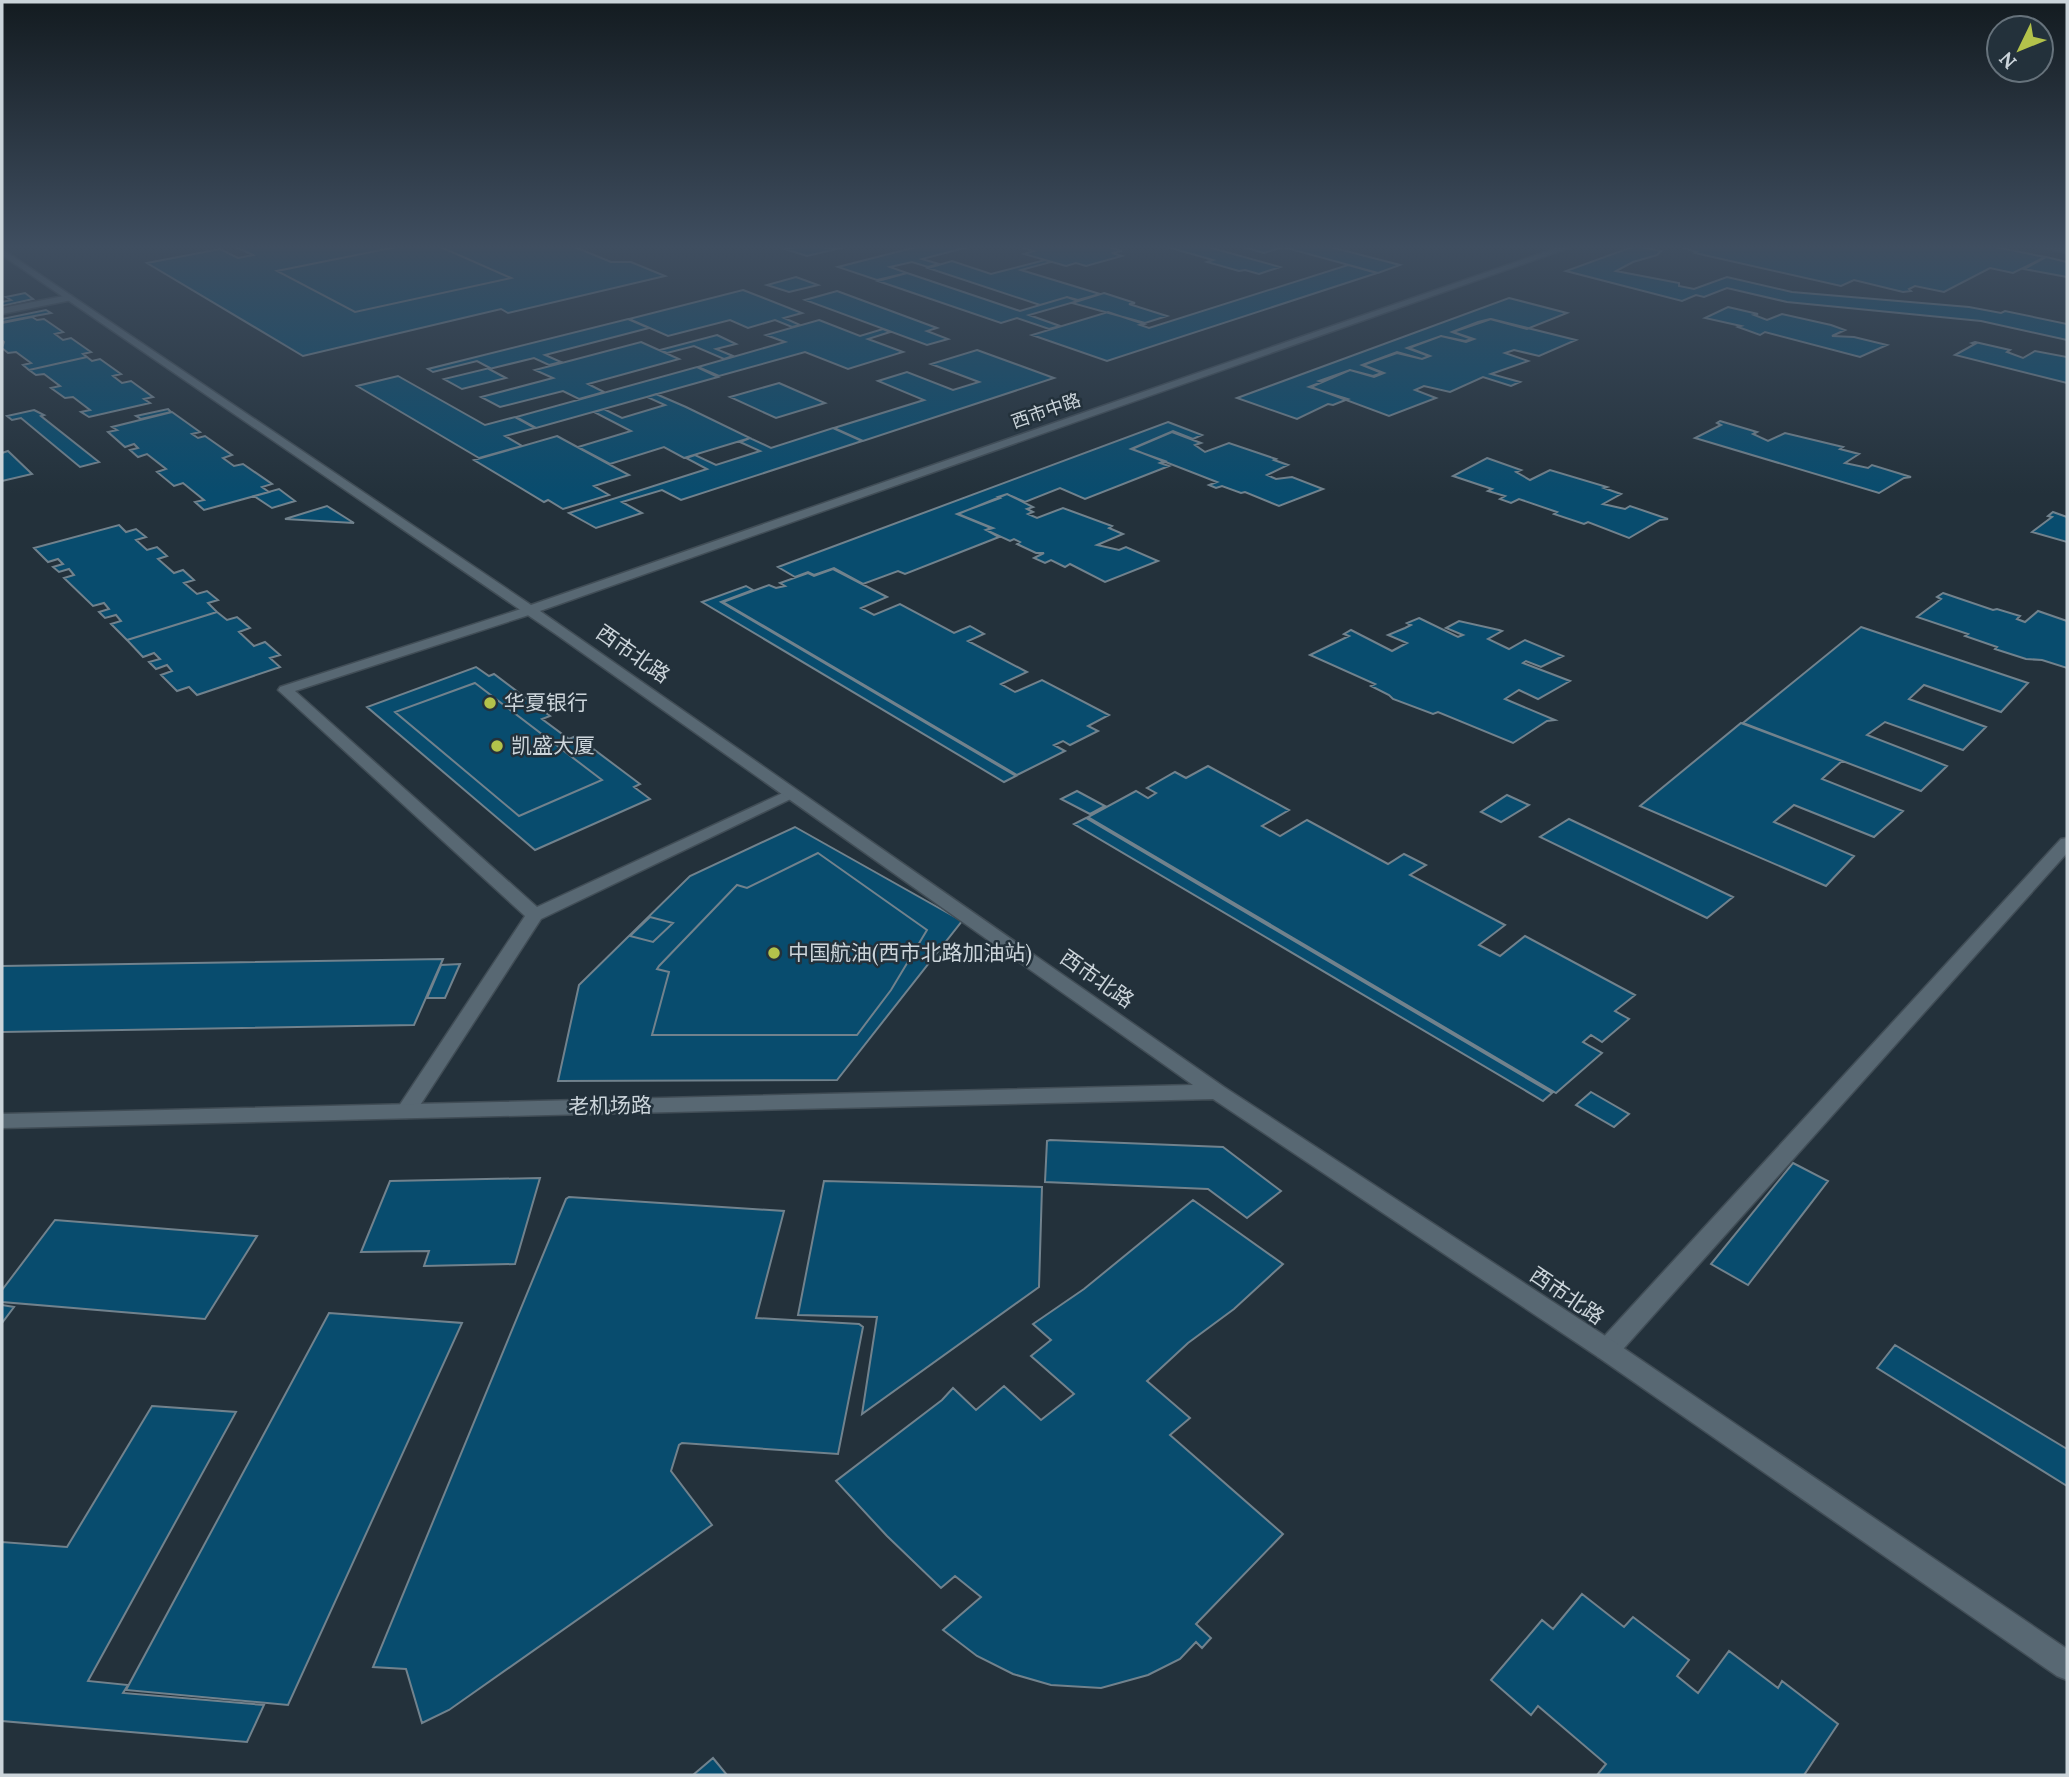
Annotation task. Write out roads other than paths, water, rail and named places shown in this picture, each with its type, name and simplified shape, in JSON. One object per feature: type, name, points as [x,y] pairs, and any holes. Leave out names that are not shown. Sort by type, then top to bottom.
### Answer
[{"type":"street","name":"西市北路","points":[[113,328],[530,610],[1217,1092],[1607,1350],[2067,1666]]},
{"type":"street","name":"西市中路","points":[[535,915],[285,690],[530,610],[1336,328]]},
{"type":"street","points":[[406,1111],[535,915],[793,794]]},
{"type":"street","points":[[1607,1350],[2067,843]]},
{"type":"street","name":"老机场路","points":[[2,1121],[1217,1092]]},
{"type":"place","name":"华夏银行","points":[[490,703]]},
{"type":"place","name":"凯盛大厦","points":[[497,746]]},
{"type":"place","name":"中国航油(西市北路加油站)","points":[[774,953]]}]
